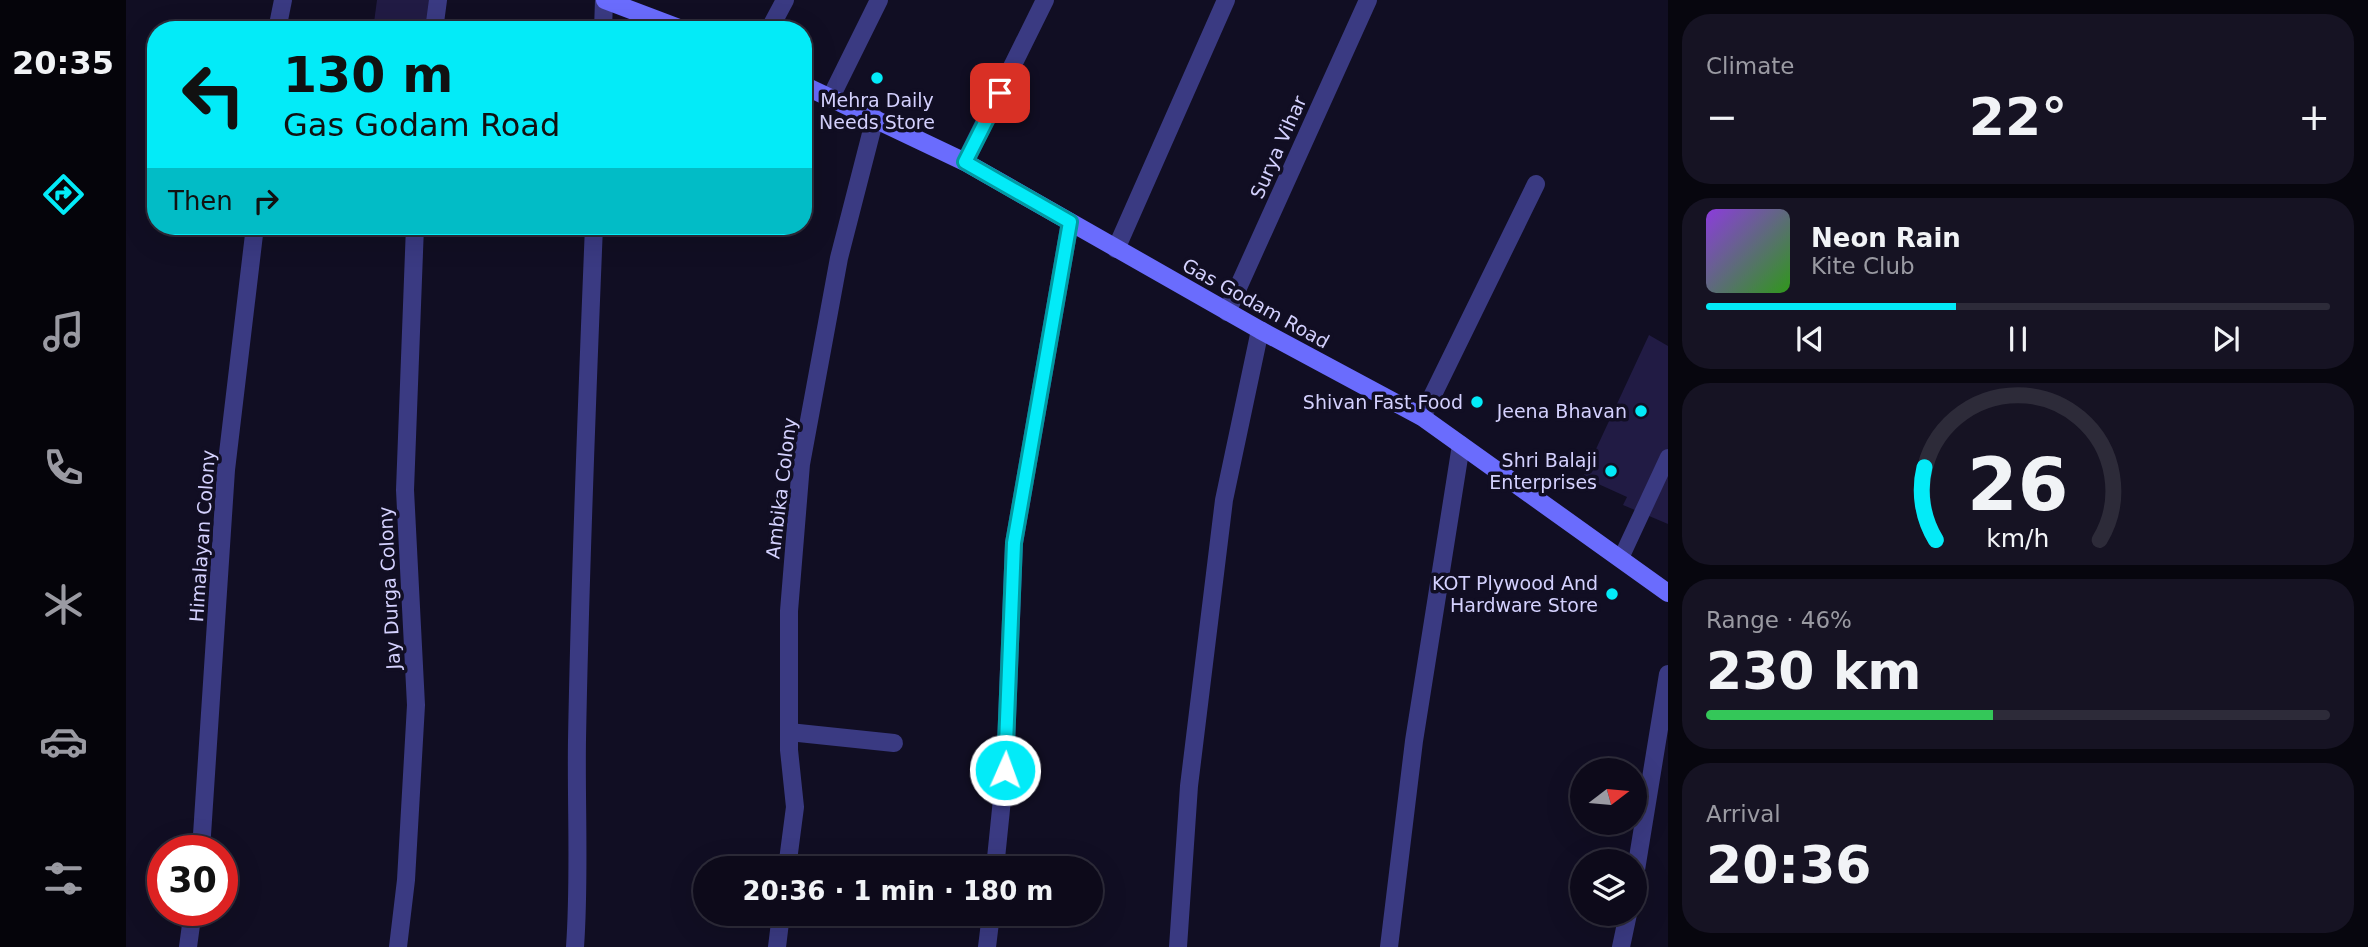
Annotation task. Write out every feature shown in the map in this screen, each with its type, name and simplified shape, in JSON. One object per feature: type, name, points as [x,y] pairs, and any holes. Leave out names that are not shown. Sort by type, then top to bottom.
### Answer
[{"type":"main road","points":[[604,0],[660,21]]},
{"type":"main road","name":"Gas Godam Road","points":[[812,89],[965,162],[1227,312],[1422,418],[1668,593]]},
{"type":"street","points":[[279,21],[283,0]]},
{"type":"street","points":[[435,21],[438,0]]},
{"type":"street","points":[[603,21],[604,0]]},
{"type":"street","points":[[774,21],[785,0]]},
{"type":"street","points":[[831,97],[880,0]]},
{"type":"street","points":[[965,162],[1045,0]]},
{"type":"street","points":[[1115,248],[1226,0]]},
{"type":"street","name":"Surya Vihar","points":[[1227,312],[1368,0]]},
{"type":"street","name":"Ambika Colony","points":[[789,856],[795,807],[789,732],[789,611],[801,464],[839,258],[875,118]]},
{"type":"street","points":[[1422,418],[1536,184]]},
{"type":"street","points":[[996,856],[1005,770],[1014,543],[1070,222]]},
{"type":"street","name":"Himalayan Colony","points":[[202,835],[226,470],[254,235]]},
{"type":"street","name":"Jay Durga Colony","points":[[398,947],[406,880],[416,705],[405,490],[415,235]]},
{"type":"street","points":[[575,947],[579,897],[577,743],[594,235]]},
{"type":"street","points":[[1178,947],[1189,786],[1224,500],[1260,330]]},
{"type":"street","points":[[1390,947],[1414,741],[1461,445]]},
{"type":"street","points":[[1639,849],[1668,674]]},
{"type":"street","points":[[789,732],[894,743]]},
{"type":"street","points":[[188,947],[191,926]]},
{"type":"street","points":[[777,947],[780,926]]},
{"type":"street","points":[[987,947],[989,926]]},
{"type":"street","points":[[1621,947],[1625,926]]},
{"type":"lane","points":[[1621,558],[1668,457]]},
{"type":"building","points":[[377,0],[434,0],[432,21],[374,21]]},
{"type":"building","name":"Jeena Bhavan","points":[[1649,335],[1668,346],[1668,524],[1623,505],[1627,497],[1583,477]]},
{"type":"place","name":"Mehra Daily Needs Store","points":[[877,78]]},
{"type":"place","name":"Shivan Fast Food","points":[[1477,402]]},
{"type":"place","name":"Jeena Bhavan","points":[[1641,411]]},
{"type":"place","name":"Shri Balaji Enterprises","points":[[1611,471]]},
{"type":"place","name":"KOT Plywood And Hardware Store","points":[[1612,594]]},
{"type":"route","points":[[1000,93],[965,162],[1070,222],[1045,352],[1014,543],[1005,770]]}]
